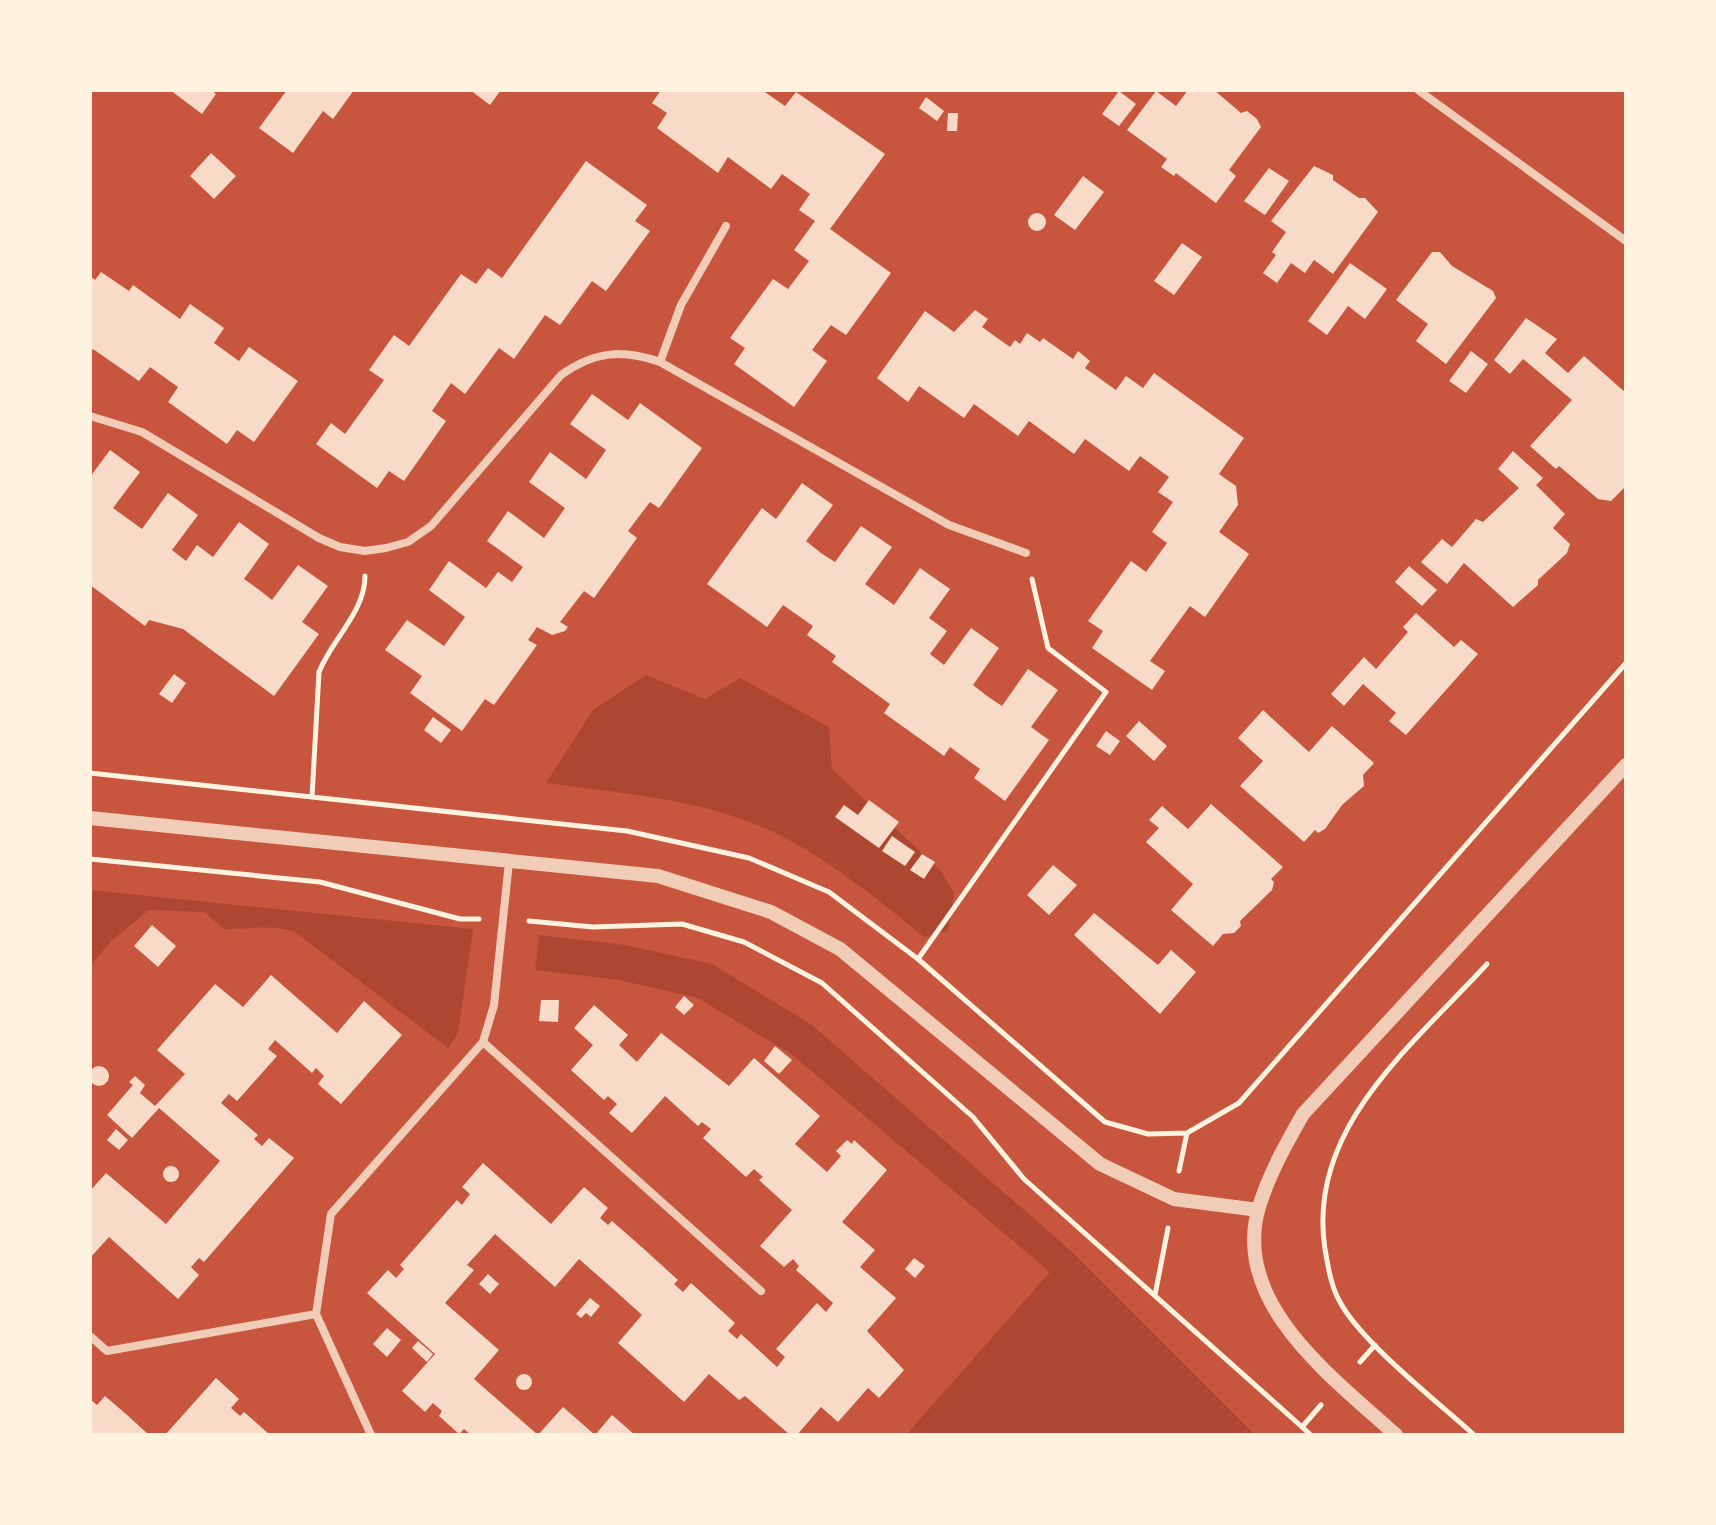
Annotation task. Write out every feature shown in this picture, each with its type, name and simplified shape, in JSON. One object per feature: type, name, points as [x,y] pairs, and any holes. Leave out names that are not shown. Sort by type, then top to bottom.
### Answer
[{"type":"street","points":[[1418,90],[1626,241]]},
{"type":"street","points":[[660,362],[681,305],[726,226]]},
{"type":"street","points":[[90,416],[142,432],[319,538],[365,551],[408,542],[431,526],[561,375],[582,360],[609,353],[634,353],[660,362],[949,525],[1026,553]]},
{"type":"street","points":[[1396,1435],[1293,1338],[1275,1311],[1263,1286],[1258,1255],[1258,1210],[1279,1155],[1303,1114],[1626,765]]},
{"type":"street","points":[[90,818],[658,876],[771,912],[840,949],[1100,1164],[1174,1199],[1258,1210]]},
{"type":"street","points":[[371,1435],[316,1314],[331,1214],[483,1042],[494,1005],[509,862]]},
{"type":"street","points":[[483,1042],[761,1291]]},
{"type":"street","points":[[90,1336],[107,1351],[316,1314]]},
{"type":"path","points":[[312,797],[319,672],[326,654],[365,595],[365,551]]},
{"type":"path","points":[[918,959],[1106,692],[1048,648],[1026,553]]},
{"type":"path","points":[[1187,1133],[1239,1103],[1626,663]]},
{"type":"path","points":[[90,859],[320,882],[460,919],[503,918],[593,927],[682,924],[744,942],[822,983],[973,1117],[1024,1179],[1311,1435]]},
{"type":"path","points":[[1474,1435],[1375,1345],[1340,1303],[1328,1268],[1322,1230],[1325,1184],[1332,1160],[1359,1105],[1498,953]]},
{"type":"shaded area","points":[[646,675],[705,699],[740,678],[829,727],[832,769],[942,872],[954,893],[948,931],[924,937],[825,862],[783,837],[736,817],[656,798],[546,783],[593,710]]},
{"type":"shaded area","points":[[90,890],[473,929],[458,1033],[448,1048],[295,932],[269,928],[224,929],[204,912],[149,910],[111,941],[90,966]]},
{"type":"shaded area","points":[[539,935],[625,945],[712,964],[812,1025],[1070,1250],[1255,1435],[906,1435],[1050,1272],[791,1054],[698,998],[619,980],[535,970]]},
{"type":"building","points":[[170,90],[211,90],[216,94],[202,114]]},
{"type":"building","points":[[287,90],[354,90],[333,119],[323,111],[293,153],[259,128]]},
{"type":"building","points":[[470,90],[501,90],[490,105]]},
{"type":"building","points":[[661,90],[762,90],[785,106],[796,92],[885,154],[830,229],[891,273],[846,335],[831,325],[812,350],[827,361],[794,407],[734,364],[745,348],[730,338],[773,279],[788,289],[809,261],[794,250],[815,221],[799,210],[810,194],[782,174],[771,189],[728,157],[718,173],[657,128],[667,113],[652,103]]},
{"type":"building","points":[[1188,90],[1214,90],[1241,113],[1247,111],[1261,127],[1229,170],[1236,176],[1216,203],[1176,173],[1174,176],[1161,167],[1167,159],[1127,130],[1156,91],[1176,106]]},
{"type":"building","points":[[1119,91],[1136,104],[1119,126],[1102,114]]},
{"type":"building","points":[[926,97],[944,111],[937,121],[919,108]]},
{"type":"building","points":[[948,113],[958,113],[957,131],[947,131]]},
{"type":"building","points":[[211,153],[236,176],[214,199],[190,176]]},
{"type":"building","points":[[586,161],[647,205],[635,221],[650,231],[606,291],[592,281],[560,325],[545,315],[514,359],[499,348],[465,394],[451,383],[432,411],[446,421],[404,481],[389,471],[377,488],[316,444],[331,423],[345,434],[384,380],[369,370],[394,335],[409,346],[461,274],[476,284],[488,268],[502,278]]},
{"type":"building","points":[[1314,166],[1333,175],[1333,180],[1359,198],[1365,198],[1378,212],[1333,274],[1314,260],[1305,273],[1291,263],[1277,283],[1263,273],[1276,255],[1272,252],[1286,232],[1271,221]]},
{"type":"building","points":[[1269,168],[1289,181],[1265,215],[1244,201]]},
{"type":"building","points":[[1083,176],[1104,192],[1075,230],[1054,215]]},
{"type":"building","points":[[1037,213],[1046,222],[1037,231],[1028,222]]},
{"type":"building","points":[[1182,243],[1202,257],[1174,295],[1154,281]]},
{"type":"building","points":[[1432,252],[1440,252],[1452,266],[1493,291],[1496,298],[1446,364],[1416,341],[1428,324],[1396,300]]},
{"type":"building","points":[[1350,263],[1387,289],[1365,319],[1348,306],[1327,335],[1308,321]]},
{"type":"building","points":[[101,272],[129,291],[133,285],[180,319],[190,304],[224,328],[214,343],[239,361],[249,347],[298,381],[254,442],[237,430],[227,444],[168,402],[178,387],[150,367],[139,381],[93,349],[90,353],[90,276],[95,280]]},
{"type":"building","points":[[975,310],[988,319],[982,327],[1010,347],[1015,340],[1020,344],[1027,333],[1040,342],[1043,338],[1073,359],[1078,351],[1090,361],[1085,368],[1116,390],[1126,376],[1143,388],[1154,373],[1244,438],[1219,474],[1236,486],[1238,505],[1219,532],[1249,554],[1205,617],[1190,606],[1150,661],[1165,671],[1152,690],[1092,648],[1103,631],[1088,621],[1131,561],[1146,572],[1167,543],[1152,532],[1173,502],[1158,492],[1169,477],[1140,456],[1129,471],[1085,439],[1074,454],[1029,421],[1018,436],[974,404],[964,418],[919,386],[908,402],[877,378],[925,311],[954,332]]},
{"type":"building","points":[[1526,318],[1557,339],[1545,353],[1568,373],[1584,356],[1626,393],[1626,486],[1611,501],[1598,499],[1530,446],[1572,400],[1523,359],[1510,374],[1494,360]]},
{"type":"building","points":[[1471,351],[1488,364],[1466,393],[1449,381]]},
{"type":"building","points":[[592,394],[628,420],[640,403],[702,448],[659,508],[650,502],[628,531],[637,538],[594,598],[584,591],[560,622],[568,627],[565,631],[552,635],[537,627],[528,640],[537,645],[494,705],[485,699],[462,731],[410,693],[422,676],[385,650],[407,620],[444,646],[465,617],[429,590],[449,561],[486,588],[498,572],[512,582],[523,567],[487,541],[508,511],[544,538],[565,508],[529,482],[550,452],[586,479],[606,450],[570,424]]},
{"type":"building","points":[[110,450],[140,472],[113,508],[142,529],[168,493],[198,515],[172,550],[186,561],[197,545],[213,557],[239,522],[269,544],[244,579],[272,600],[298,565],[328,586],[302,622],[319,634],[274,696],[183,629],[149,620],[145,626],[90,585],[90,477]]},
{"type":"building","points":[[1513,451],[1543,478],[1536,485],[1565,514],[1553,528],[1570,544],[1567,553],[1513,607],[1464,563],[1447,584],[1421,562],[1442,539],[1452,547],[1476,519],[1483,522],[1519,488],[1498,469]]},
{"type":"building","points":[[802,483],[833,505],[806,541],[821,553],[835,562],[861,526],[892,547],[865,584],[894,605],[920,568],[950,589],[929,618],[947,631],[930,654],[944,665],[971,628],[999,648],[973,685],[987,696],[1002,706],[1028,669],[1058,690],[1031,727],[1049,740],[1005,801],[974,778],[980,769],[950,747],[944,756],[884,713],[890,704],[832,662],[836,656],[807,635],[813,626],[783,605],[767,627],[707,584],[762,508],[776,519]]},
{"type":"building","points":[[1409,566],[1437,590],[1422,606],[1395,582]]},
{"type":"building","points":[[1416,613],[1454,647],[1461,640],[1478,654],[1406,735],[1389,721],[1396,713],[1363,684],[1344,706],[1331,694],[1364,657],[1376,669],[1408,632],[1403,627]]},
{"type":"building","points":[[174,674],[186,683],[172,703],[159,694]]},
{"type":"building","points":[[1263,710],[1309,752],[1332,726],[1374,763],[1363,775],[1364,786],[1342,805],[1325,829],[1318,833],[1315,830],[1304,842],[1240,786],[1263,761],[1238,738]]},
{"type":"building","points":[[433,717],[451,730],[441,743],[424,730]]},
{"type":"building","points":[[1139,721],[1167,746],[1154,761],[1126,736]]},
{"type":"building","points":[[1106,731],[1120,741],[1110,755],[1096,746]]},
{"type":"building","points":[[869,800],[899,822],[879,848],[835,817],[844,805],[858,815]]},
{"type":"building","points":[[1211,804],[1283,867],[1271,879],[1274,882],[1272,890],[1240,921],[1241,926],[1234,933],[1223,934],[1213,946],[1171,910],[1193,884],[1146,842],[1159,828],[1149,820],[1162,806],[1188,829]]},
{"type":"building","points":[[892,836],[915,852],[905,866],[882,851]]},
{"type":"building","points":[[922,854],[935,862],[924,879],[910,870]]},
{"type":"building","points":[[1053,865],[1077,885],[1049,915],[1027,895]]},
{"type":"building","points":[[1094,913],[1158,965],[1171,950],[1196,972],[1160,1014],[1074,935]]},
{"type":"building","points":[[152,925],[176,946],[158,967],[134,946]]},
{"type":"building","points":[[271,975],[337,1033],[364,1001],[402,1035],[341,1104],[318,1084],[324,1076],[316,1068],[312,1073],[275,1040],[268,1049],[277,1056],[237,1101],[229,1094],[221,1103],[258,1135],[254,1139],[262,1146],[269,1138],[294,1158],[204,1262],[199,1258],[191,1267],[199,1275],[178,1299],[109,1237],[90,1258],[90,1191],[106,1173],[166,1224],[220,1161],[159,1108],[132,1138],[107,1115],[133,1085],[129,1082],[135,1076],[145,1085],[140,1093],[155,1106],[185,1074],[157,1050],[215,984],[243,1007]]},
{"type":"building","points":[[684,996],[694,1005],[684,1015],[675,1007]]},
{"type":"building","points":[[541,1000],[559,1000],[558,1022],[539,1021]]},
{"type":"building","points":[[594,1005],[628,1035],[619,1045],[637,1062],[661,1033],[729,1086],[754,1058],[820,1116],[795,1144],[827,1172],[841,1156],[836,1151],[847,1140],[852,1144],[854,1140],[887,1170],[842,1222],[875,1250],[860,1267],[896,1298],[867,1331],[904,1370],[879,1398],[868,1388],[838,1422],[821,1407],[797,1435],[790,1435],[745,1396],[739,1400],[709,1374],[684,1402],[618,1343],[642,1315],[612,1288],[579,1259],[555,1287],[495,1234],[467,1265],[474,1270],[445,1303],[499,1350],[474,1379],[538,1435],[471,1435],[464,1429],[459,1434],[439,1416],[442,1411],[433,1403],[425,1412],[402,1391],[435,1354],[367,1293],[388,1270],[396,1278],[404,1269],[400,1265],[457,1200],[462,1205],[470,1194],[462,1187],[483,1163],[551,1224],[584,1187],[608,1208],[600,1218],[608,1225],[612,1221],[645,1250],[678,1280],[674,1284],[683,1292],[691,1283],[735,1323],[728,1331],[737,1339],[741,1334],[777,1367],[785,1357],[776,1349],[817,1303],[826,1312],[833,1303],[796,1270],[799,1266],[793,1259],[784,1267],[760,1246],[792,1210],[759,1180],[763,1177],[754,1169],[746,1177],[703,1138],[711,1129],[702,1122],[698,1126],[665,1096],[632,1133],[609,1113],[617,1104],[608,1096],[604,1100],[571,1070],[593,1045],[574,1028]]},
{"type":"building","points":[[775,1046],[792,1060],[779,1074],[764,1061]]},
{"type":"building","points":[[99,1066],[106,1069],[109,1076],[106,1083],[99,1086],[92,1083],[89,1076],[92,1069]]},
{"type":"building","points":[[116,1129],[128,1140],[119,1150],[107,1140]]},
{"type":"building","points":[[171,1166],[179,1174],[171,1182],[163,1174]]},
{"type":"building","points":[[914,1258],[925,1266],[915,1278],[905,1269]]},
{"type":"building","points":[[488,1274],[499,1284],[490,1294],[479,1284]]},
{"type":"building","points":[[590,1298],[600,1306],[591,1317],[586,1313],[581,1318],[576,1314]]},
{"type":"building","points":[[387,1328],[401,1340],[387,1357],[373,1344]]},
{"type":"building","points":[[418,1341],[433,1354],[427,1362],[412,1348]]},
{"type":"building","points":[[524,1374],[530,1376],[530,1388],[524,1390],[518,1388],[516,1382],[518,1376]]},
{"type":"building","points":[[216,1378],[239,1399],[231,1408],[240,1416],[244,1412],[270,1435],[165,1435]]},
{"type":"building","points":[[105,1396],[149,1435],[90,1435],[90,1399],[97,1405]]},
{"type":"building","points":[[563,1407],[595,1435],[538,1435]]},
{"type":"building","points":[[612,1415],[635,1435],[595,1435]]}]
